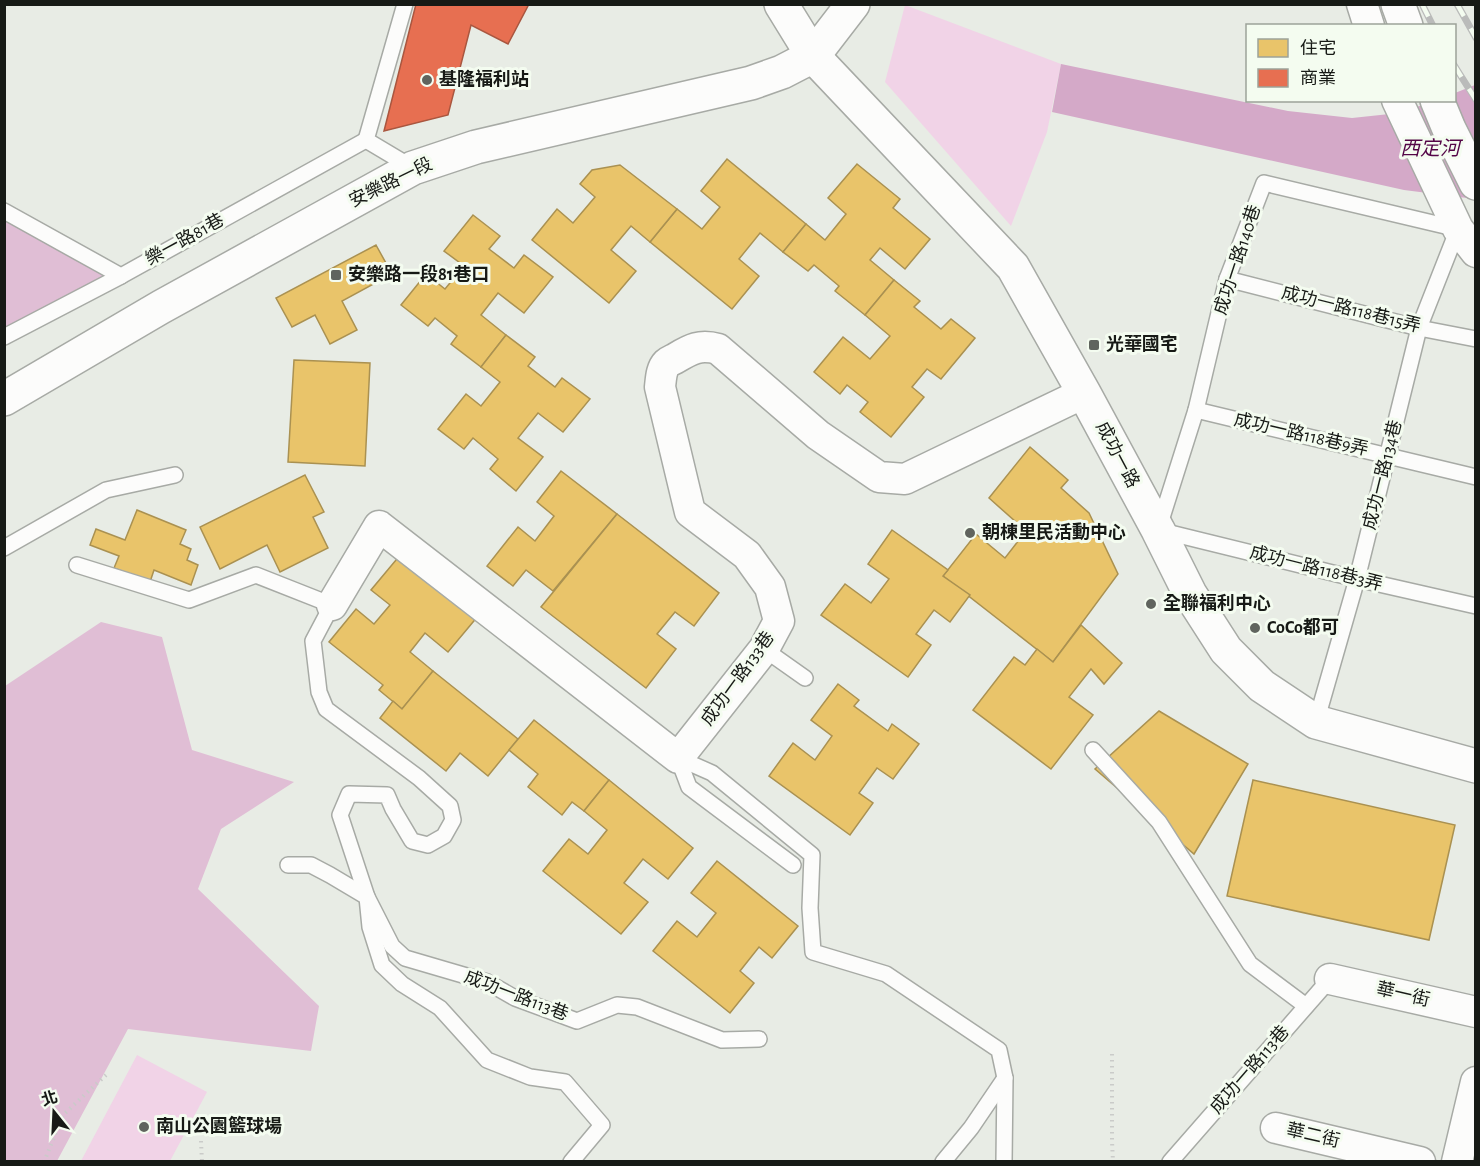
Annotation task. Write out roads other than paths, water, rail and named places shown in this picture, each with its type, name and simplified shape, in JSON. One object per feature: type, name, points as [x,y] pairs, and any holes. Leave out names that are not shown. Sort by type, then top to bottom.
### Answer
[{"type":"main road","name":"成功一路","points":[[781,4],[817,51],[1013,267],[1084,393],[1190,594],[1226,650],[1262,686],[1316,722],[1476,766]]},
{"type":"main road","points":[[817,51],[853,4]]},
{"type":"main road","points":[[1398,4],[1405,24]]},
{"type":"main road","name":"安樂路一段","points":[[4,399],[161,307],[413,168],[476,147],[751,83],[782,72],[817,51]]},
{"type":"main road","points":[[1438,102],[1476,183]]},
{"type":"main road","points":[[1447,102],[1476,149]]},
{"type":"street","points":[[1362,4],[1368,24]]},
{"type":"street","points":[[1399,102],[1467,240]]},
{"type":"street","name":"成功一路133巷","points":[[678,758],[764,650],[779,621],[770,586],[747,555],[690,512],[660,387],[661,374],[667,363],[693,349],[709,347],[718,349],[818,435],[879,477],[905,479],[1084,393]]},
{"type":"street","points":[[332,605],[379,526],[678,758]]},
{"type":"street","name":"華一街","points":[[1330,979],[1476,1012]]},
{"type":"street","points":[[1456,1161],[1476,1082]]},
{"type":"street","name":"華二街","points":[[1276,1128],[1420,1161]]},
{"type":"lane","points":[[405,4],[366,140],[413,168]]},
{"type":"lane","name":"樂一路81巷","points":[[4,337],[122,276],[366,140]]},
{"type":"lane","name":"成功一路140巷","points":[[1158,530],[1196,410],[1227,279],[1264,183],[1467,240]]},
{"type":"lane","points":[[4,211],[122,276]]},
{"type":"lane","name":"成功一路134巷","points":[[1316,722],[1357,579],[1419,328],[1467,240]]},
{"type":"lane","name":"成功一路118巷15弄","points":[[1227,279],[1419,328],[1476,339]]},
{"type":"lane","name":"成功一路118巷9弄","points":[[1196,410],[1476,477]]},
{"type":"lane","points":[[4,548],[106,490],[176,475]]},
{"type":"lane","name":"成功一路118巷3弄","points":[[1158,530],[1476,606]]},
{"type":"lane","points":[[77,565],[189,600],[256,575],[332,605]]},
{"type":"lane","name":"成功一路113巷","points":[[332,605],[313,641],[319,692],[326,709],[419,778],[450,806],[453,820],[444,836],[428,845],[412,841],[387,795],[349,794],[340,815],[368,897],[392,946],[405,958],[487,982],[515,998],[577,1021],[617,1005],[637,1007],[722,1040],[759,1039]]},
{"type":"lane","points":[[764,650],[805,678]]},
{"type":"lane","points":[[1093,750],[1159,822],[1250,964],[1306,1006]]},
{"type":"lane","points":[[678,758],[712,773],[812,855],[810,908],[813,952],[886,974],[999,1050],[1005,1078],[1004,1161]]},
{"type":"lane","points":[[678,758],[689,787],[793,865]]},
{"type":"lane","points":[[288,865],[311,866],[368,897],[370,927],[382,965],[402,984],[440,1008],[487,1060],[530,1077],[565,1082],[602,1125],[571,1161]]},
{"type":"lane","name":"成功一路113巷","points":[[1170,1161],[1330,979]]},
{"type":"lane","points":[[943,1161],[971,1128],[1005,1078]]},
{"type":"water","name":"西定河","points":[[1061,64],[1288,111],[1352,118],[1399,113],[1431,102],[1456,102],[1456,93],[1475,85],[1475,199],[1404,190],[1052,112]]},
{"type":"railway","points":[[1422,4],[1432,24]]},
{"type":"railway","points":[[1457,4],[1476,38]]},
{"type":"railway","points":[[1456,68],[1476,100]]},
{"type":"place","name":"基隆福利站","points":[[427,80]]},
{"type":"place","name":"安樂路一段81巷口","points":[[336,275]]},
{"type":"place","name":"光華國宅","points":[[1094,345]]},
{"type":"place","name":"朝棟里民活動中心","points":[[970,533]]},
{"type":"place","name":"全聯福利中心","points":[[1151,604]]},
{"type":"place","name":"CoCo都可","points":[[1255,628]]},
{"type":"place","name":"南山公園籃球場","points":[[144,1127]]}]
